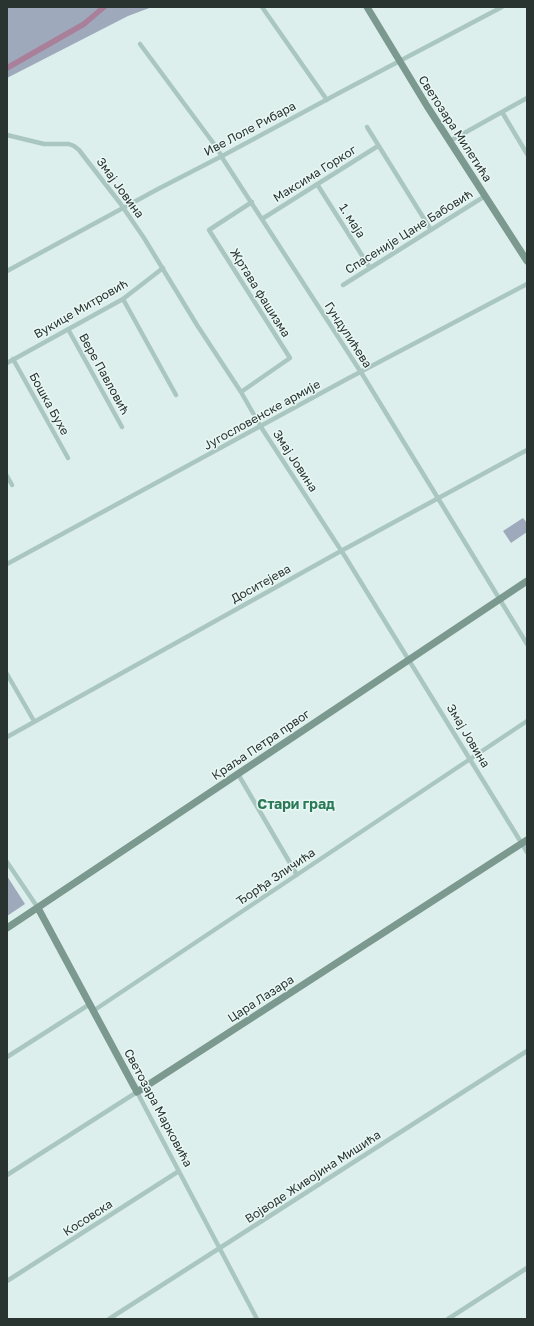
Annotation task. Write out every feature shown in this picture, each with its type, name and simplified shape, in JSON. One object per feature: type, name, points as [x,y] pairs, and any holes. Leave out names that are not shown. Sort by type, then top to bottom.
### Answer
[{"type":"main road","name":"Светозара Милетића","points":[[367,7],[400,60],[403,68],[527,261]]},
{"type":"main road","name":"Краља Петра првог","points":[[7,928],[527,581]]},
{"type":"main road","name":"Цара Лазара","points":[[138,1092],[524,842]]},
{"type":"main road","name":"Светозара Марковића","points":[[38,908],[138,1092]]},
{"type":"street","points":[[262,7],[327,100]]},
{"type":"street","name":"Иве Лоле Рибара","points":[[7,271],[400,60],[502,7]]},
{"type":"street","name":"Гундулићева","points":[[140,44],[210,137],[252,202],[438,498],[527,644]]},
{"type":"street","points":[[450,141],[527,98]]},
{"type":"street","points":[[502,112],[527,154]]},
{"type":"street","points":[[367,127],[431,230]]},
{"type":"street","name":"Змај Јовина","points":[[7,135],[44,144],[65,143],[72,145],[79,150],[123,208],[163,268],[197,325],[241,392],[261,427],[409,659],[469,759],[524,842],[527,852]]},
{"type":"street","name":"Максима Горког","points":[[262,218],[378,146]]},
{"type":"street","name":"1. маја","points":[[317,184],[370,268]]},
{"type":"street","name":"Спасеније Цане Бабовић","points":[[343,285],[485,196]]},
{"type":"street","name":"Жртава фашизма","points":[[241,392],[290,358],[209,230],[252,202]]},
{"type":"street","name":"Вукице Митровић","points":[[7,363],[123,299],[163,268]]},
{"type":"street","name":"Југословенске армије","points":[[7,564],[527,284]]},
{"type":"street","points":[[123,299],[176,395]]},
{"type":"street","name":"Вере Павловић","points":[[68,330],[122,427]]},
{"type":"street","name":"Бошка Бухе","points":[[13,359],[68,458]]},
{"type":"street","name":"Доситејева","points":[[7,737],[341,551],[527,450]]},
{"type":"street","points":[[7,476],[12,485]]},
{"type":"street","points":[[7,674],[34,721]]},
{"type":"street","name":"Ђорђа Зличића","points":[[7,1057],[92,1007],[297,875],[527,721]]},
{"type":"street","points":[[238,774],[297,875]]},
{"type":"street","points":[[7,862],[38,908]]},
{"type":"street","name":"Војводе Живојина Мишића","points":[[109,1319],[527,1051]]},
{"type":"street","name":"Светозара Марковића","points":[[138,1092],[257,1319]]},
{"type":"street","name":"Цара Лазара","points":[[7,1175],[138,1092]]},
{"type":"street","name":"Косовска","points":[[7,1281],[179,1171]]},
{"type":"street","points":[[448,1319],[527,1268]]},
{"type":"shaded area","points":[[7,7],[152,7],[128,16],[7,78]]},
{"type":"shaded area","points":[[523,518],[527,523],[527,532],[511,543],[503,531]]},
{"type":"shaded area","points":[[7,876],[25,904],[7,916]]},
{"type":"waterway","points":[[7,68],[84,24],[104,7]]},
{"type":"district","name":"Стари град","points":[[296,805]]}]
